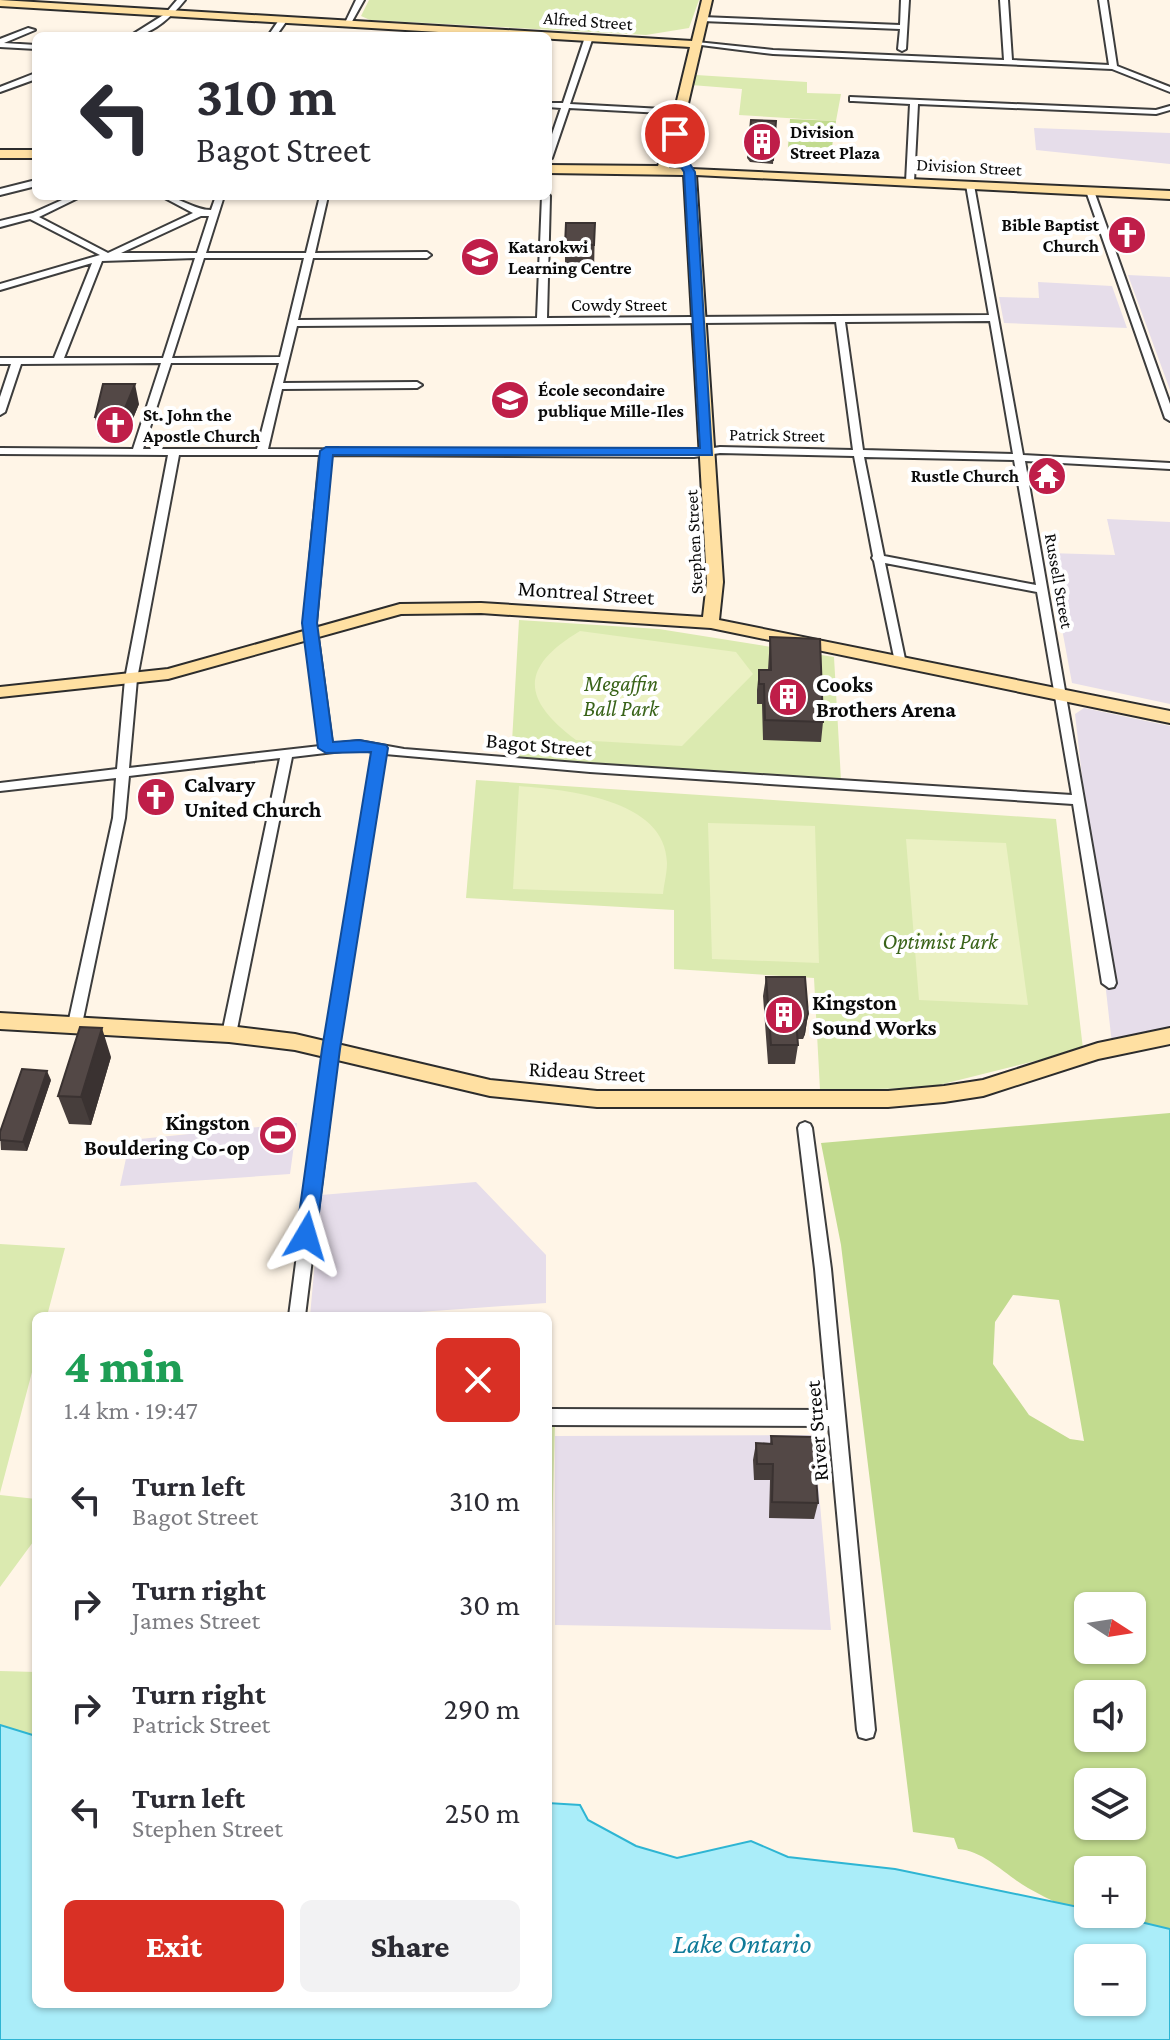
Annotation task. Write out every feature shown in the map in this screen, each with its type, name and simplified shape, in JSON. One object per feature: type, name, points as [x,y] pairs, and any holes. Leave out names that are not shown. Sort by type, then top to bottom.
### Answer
[{"type":"main road","points":[[654,172],[663,168],[676,144],[707,0]]},
{"type":"main road","name":"Alfred Street","points":[[0,3],[347,23],[399,31],[440,32]]},
{"type":"main road","points":[[636,40],[670,37],[701,23]]},
{"type":"main road","name":"Alfred Street","points":[[552,36],[697,44]]},
{"type":"main road","points":[[676,144],[701,164],[725,172]]},
{"type":"main road","points":[[676,144],[690,172]]},
{"type":"main road","points":[[0,154],[32,154]]},
{"type":"main road","name":"Division Street","points":[[552,169],[766,175]]},
{"type":"main road","name":"Division Street","points":[[690,172],[1170,195]]},
{"type":"main road","name":"Stephen Street","points":[[690,172],[715,582],[711,623]]},
{"type":"main road","name":"Montreal Street","points":[[0,692],[131,679],[215,663],[370,614],[424,607],[570,611],[711,623],[899,659],[1170,717]]},
{"type":"main road","name":"Rideau Street","points":[[0,1021],[229,1034],[331,1049],[490,1088],[597,1099],[888,1099],[983,1088],[1098,1051],[1170,1036]]},
{"type":"street","points":[[141,32],[172,13],[181,0]]},
{"type":"street","points":[[347,23],[360,0]]},
{"type":"street","points":[[902,49],[905,0]]},
{"type":"street","points":[[1004,0],[1008,61]]},
{"type":"street","points":[[1103,0],[1113,67]]},
{"type":"street","points":[[275,32],[284,19]]},
{"type":"street","points":[[701,23],[903,27]]},
{"type":"street","points":[[0,43],[31,30]]},
{"type":"street","points":[[552,146],[589,37]]},
{"type":"street","points":[[0,43],[32,47]]},
{"type":"street","name":"Alfred Street","points":[[697,44],[773,52],[1113,67],[1170,90]]},
{"type":"street","points":[[0,90],[32,78]]},
{"type":"street","points":[[853,99],[1156,112],[1170,108]]},
{"type":"street","points":[[910,182],[914,102]]},
{"type":"street","points":[[552,105],[681,112]]},
{"type":"street","points":[[0,192],[32,184]]},
{"type":"street","name":"Russell Street","points":[[970,185],[1109,983]]},
{"type":"street","points":[[1090,191],[1170,418]]},
{"type":"street","points":[[0,224],[31,216],[69,200]]},
{"type":"street","points":[[173,200],[200,213]]},
{"type":"street","points":[[137,452],[219,200]]},
{"type":"street","points":[[262,451],[323,200]]},
{"type":"street","points":[[542,321],[546,200]]},
{"type":"street","points":[[0,287],[103,258],[200,213],[214,213]]},
{"type":"street","points":[[31,216],[103,258],[427,255]]},
{"type":"street","points":[[58,361],[103,258]]},
{"type":"street","name":"Cowdy Street","points":[[293,323],[993,318]]},
{"type":"street","points":[[840,319],[858,452],[899,659]]},
{"type":"street","points":[[0,361],[284,360]]},
{"type":"street","points":[[0,412],[17,361]]},
{"type":"street","points":[[278,386],[417,385]]},
{"type":"street","name":"Patrick Street","points":[[0,451],[858,452],[1170,466]]},
{"type":"street","points":[[326,451],[310,632],[326,748]]},
{"type":"street","points":[[75,1024],[126,773],[131,679],[174,452]]},
{"type":"street","points":[[877,558],[1042,589]]},
{"type":"street","name":"Bagot Street","points":[[0,787],[359,745],[590,768],[1078,800]]},
{"type":"street","points":[[298,1312],[331,1049],[380,748]]},
{"type":"street","points":[[229,1034],[287,753]]},
{"type":"street","name":"River Street","points":[[805,1128],[837,1418],[866,1730]]},
{"type":"street","points":[[552,1417],[837,1418]]},
{"type":"shaded area","points":[[1034,128],[1170,133],[1170,164],[1036,150]]},
{"type":"shaded area","points":[[1128,275],[1170,277],[1170,390]]},
{"type":"shaded area","points":[[1038,282],[1112,286],[1127,328],[1004,323],[999,297],[1039,298]]},
{"type":"shaded area","points":[[1107,519],[1170,522],[1170,704],[1072,683],[1048,553],[1115,555]]},
{"type":"shaded area","points":[[1084,708],[1170,726],[1170,1033],[1112,1044],[1075,714]]},
{"type":"shaded area","points":[[297,1123],[290,1174],[120,1186],[130,1140]]},
{"type":"shaded area","points":[[476,1182],[546,1255],[546,1303],[419,1312],[310,1312],[321,1195]]},
{"type":"shaded area","points":[[814,1435],[831,1630],[555,1625],[555,1436]]},
{"type":"green space","points":[[369,0],[699,0],[689,28],[646,35],[370,20],[361,16]]},
{"type":"green space","points":[[696,75],[807,82],[807,93],[841,94],[836,121],[739,115],[742,89],[691,85]]},
{"type":"green space","points":[[790,119],[836,121],[831,153],[788,148]]},
{"type":"green space","name":"Megaffin Ball Park","points":[[519,620],[659,629],[834,657],[841,780],[511,759]]},
{"type":"green space","points":[[580,631],[736,652],[753,674],[682,746],[576,740],[545,711],[537,697],[535,684],[538,670],[546,657]]},
{"type":"green space","name":"Optimist Park","points":[[476,780],[1056,819],[1083,1049],[927,1088],[820,1090],[814,978],[674,969],[674,910],[466,898]]},
{"type":"green space","points":[[519,786],[586,795],[632,811],[650,824],[662,841],[667,863],[663,894],[513,889]]},
{"type":"green space","points":[[708,823],[815,826],[819,963],[712,959]]},
{"type":"green space","points":[[906,839],[1006,843],[1028,1005],[919,1000]]},
{"type":"green space","points":[[1170,1113],[1170,1940],[1127,1928],[1146,1928],[1146,1856],[1074,1856],[1074,1909],[1019,1883],[977,1854],[958,1849],[954,1838],[913,1832],[841,1245],[821,1143]],"holes":[[[1013,1295],[1059,1300],[1084,1441],[1070,1439],[1029,1415],[993,1364],[995,1322]]]},
{"type":"green space","points":[[0,1244],[65,1248],[48,1312],[32,1312],[32,1372],[0,1493]]},
{"type":"green space","points":[[552,1425],[555,1425],[552,1531]]},
{"type":"green space","points":[[0,1495],[32,1499],[32,1543],[0,1587]]},
{"type":"green space","points":[[0,1671],[32,1672],[32,1735],[0,1725]]},
{"type":"water","name":"Lake Ontario","points":[[0,1725],[32,1735],[32,2008],[552,2008],[552,1803],[580,1805],[588,1820],[636,1846],[677,1858],[751,1841],[788,1857],[895,1869],[1074,1906],[1074,1928],[1146,1928],[1146,1923],[1170,1929],[1170,2040],[0,2040]]},
{"type":"building","name":"Division Street Plaza","points":[[751,120],[776,121],[773,160],[751,158],[748,153]]},
{"type":"building","points":[[566,223],[595,223],[594,245],[565,245]]},
{"type":"building","points":[[103,384],[135,384],[121,418],[95,417]]},
{"type":"building","name":"Cooks Brothers Arena","points":[[770,637],[820,639],[823,722],[765,720],[764,684],[759,684],[759,670],[771,670]]},
{"type":"building","name":"Kingston Sound Works","points":[[766,977],[805,977],[808,1014],[806,1020],[796,1020],[798,1045],[771,1045]]},
{"type":"building","points":[[80,1027],[102,1028],[81,1097],[58,1096]]},
{"type":"building","points":[[22,1069],[47,1071],[23,1142],[0,1140],[0,1132]]},
{"type":"building","points":[[771,1436],[813,1437],[818,1503],[772,1502],[773,1464],[757,1464],[756,1443],[772,1444]]},
{"type":"place","name":"Division Street Plaza","points":[[762,142]]},
{"type":"place","name":"Bible Baptist Church","points":[[1127,235]]},
{"type":"place","name":"Katarokwi Learning Centre","points":[[480,257]]},
{"type":"place","name":"École secondaire publique Mille-Iles","points":[[510,400]]},
{"type":"place","name":"St. John the Apostle Church","points":[[115,425]]},
{"type":"place","name":"Rustle Church","points":[[1047,476]]},
{"type":"place","name":"Cooks Brothers Arena","points":[[788,697]]},
{"type":"place","name":"Calvary United Church","points":[[156,797]]},
{"type":"place","name":"Kingston Sound Works","points":[[784,1015]]},
{"type":"place","name":"Kingston Bouldering Co-op","points":[[278,1135]]},
{"type":"route","points":[[306,1236],[331,1049],[380,748],[359,745],[326,748],[310,623],[326,451],[707,452],[690,172],[680,156],[675,134]]}]
